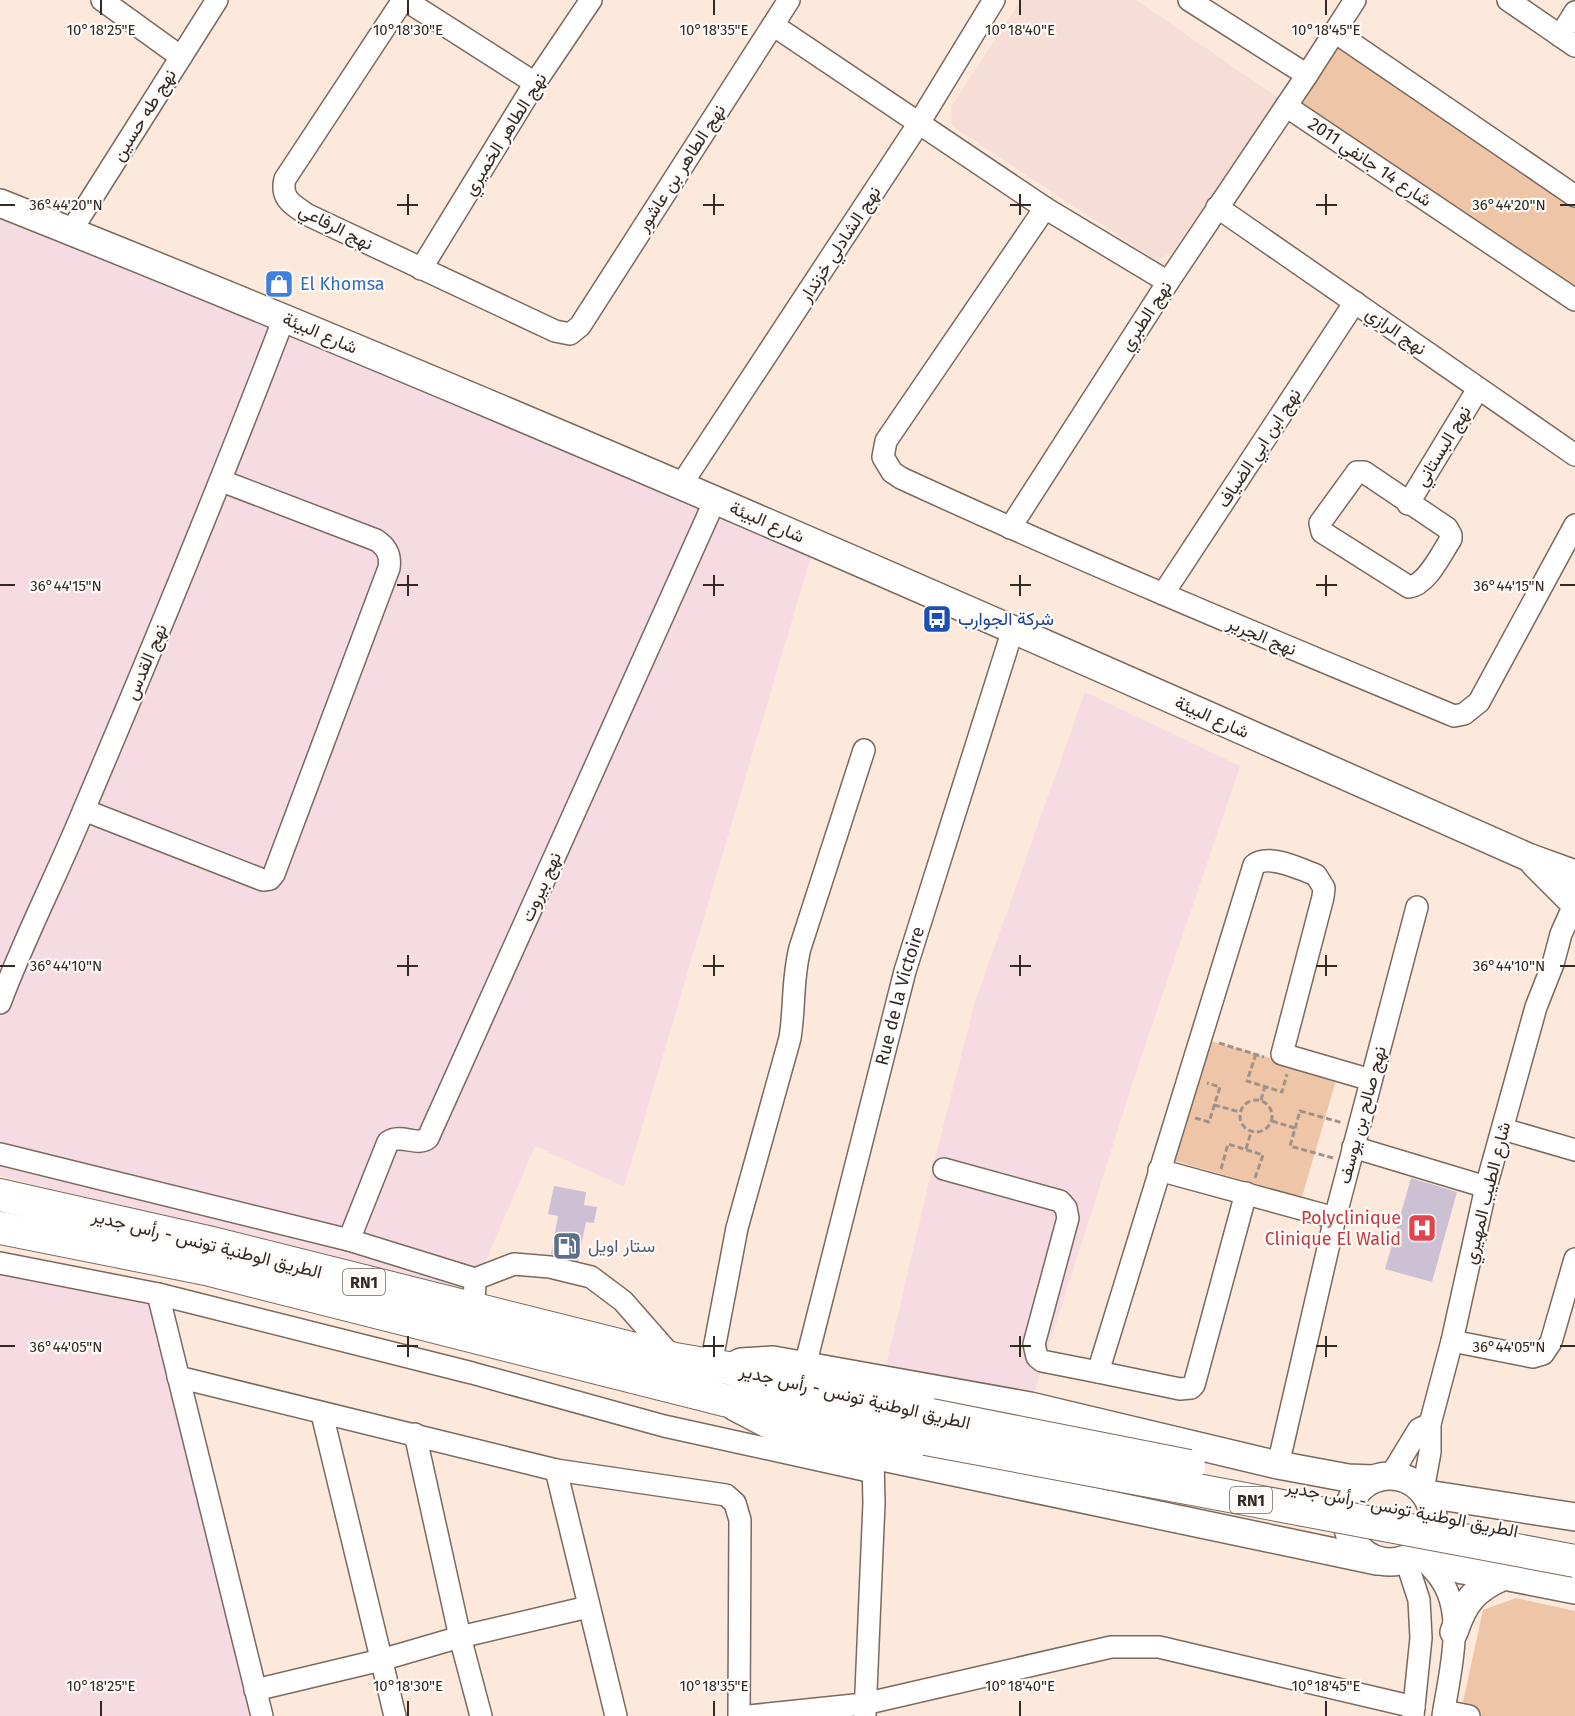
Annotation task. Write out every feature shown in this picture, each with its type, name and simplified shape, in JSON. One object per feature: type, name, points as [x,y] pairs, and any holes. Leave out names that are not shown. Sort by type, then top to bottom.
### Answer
[{"type":"highway","name":"الطريق الوطنية تونس - رأس جدير","points":[[0,1195],[208,1242],[675,1359],[720,1366],[801,1387],[928,1427],[1575,1561]]},
{"type":"highway","name":"الطريق الوطنية تونس - رأس جدير","points":[[0,1228],[206,1269],[613,1374],[724,1400],[846,1422],[928,1427],[1575,1543]]},
{"type":"main road","name":"شارع البيئة","points":[[0,203],[284,318],[681,485],[1528,857],[1575,874]]},
{"type":"main road","name":"شارع البيئة","points":[[1528,857],[1574,899]]},
{"type":"main road","points":[[720,1366],[772,1360],[1030,1406],[1278,1465],[1348,1478],[1403,1477],[1414,1482],[1425,1492],[1433,1508],[1434,1522],[1431,1536],[1416,1554],[1392,1563],[1377,1561],[873,1464],[779,1430],[724,1400]]},
{"type":"main road","points":[[1377,1561],[1365,1555],[1356,1546],[1349,1534],[1347,1521],[1348,1508],[1353,1496],[1361,1486],[1382,1477]]},
{"type":"main road","points":[[1425,1492],[1575,1517]]},
{"type":"main road","points":[[1416,1554],[1456,1568],[1575,1590]]},
{"type":"main road","points":[[1454,1632],[1460,1614],[1471,1597],[1486,1584],[1504,1576]]},
{"type":"street","points":[[102,0],[180,57]]},
{"type":"street","name":"نهج طه حسين","points":[[71,231],[217,0]]},
{"type":"street","points":[[404,0],[536,83]]},
{"type":"street","name":"نهج الرفاعي","points":[[404,0],[285,179],[284,196],[291,204],[308,215],[555,331],[570,334]]},
{"type":"street","name":"نهج الطاهر الخميري","points":[[421,269],[536,83],[591,0]]},
{"type":"street","name":"نهج الطاهر بن عاشور","points":[[570,334],[580,326],[789,0]]},
{"type":"street","name":"نهج الشادلي خزندار","points":[[681,485],[919,123],[994,0]]},
{"type":"street","points":[[1189,0],[1307,75]]},
{"type":"street","points":[[1286,106],[1355,0]]},
{"type":"street","points":[[1508,0],[1568,41],[1575,12]]},
{"type":"street","points":[[773,25],[1046,208],[1168,282]]},
{"type":"street","points":[[1335,32],[1575,196]]},
{"type":"street","name":"نهج الطبري","points":[[1010,528],[1217,207],[1286,106]]},
{"type":"street","name":"شارع 14 جانفي 2011","points":[[1286,106],[1575,300]]},
{"type":"street","name":"نهج الرازي","points":[[1217,207],[1575,455]]},
{"type":"street","name":"نهج الجرير","points":[[1046,208],[886,441],[883,457],[892,472],[1010,528],[1454,716],[1464,714],[1479,702],[1575,525]]},
{"type":"street","name":"نهج ابن ابي الضياف","points":[[1163,594],[1355,302]]},
{"type":"street","name":"نهج القدس","points":[[0,1003],[8,958],[84,810],[222,480],[284,318]]},
{"type":"street","name":"نهج البستاني","points":[[1408,504],[1478,389]]},
{"type":"street","name":"نهج البستاني","points":[[1360,471],[1408,504],[1446,528],[1451,535],[1451,539],[1423,581],[1414,586],[1409,587],[1325,536],[1320,528],[1325,514],[1355,474],[1360,471]]},
{"type":"street","points":[[84,810],[263,880],[270,879],[274,874],[389,568],[390,559],[388,550],[376,540],[222,480]]},
{"type":"street","name":"نهج بيروت","points":[[349,1240],[388,1142],[396,1138],[425,1141],[428,1138],[715,500]]},
{"type":"street","name":"Rue de la Victoire","points":[[805,1366],[905,971],[1013,629]]},
{"type":"street","points":[[720,1366],[736,1228],[790,1038],[794,1018],[794,972],[864,750]]},
{"type":"street","points":[[1098,1372],[1254,865],[1260,860],[1268,859],[1316,875],[1324,888],[1287,1056],[1371,1080]]},
{"type":"street","name":"شارع الطيب المهيري","points":[[1425,1492],[1430,1452],[1430,1424],[1452,1341],[1486,1187],[1536,1007],[1574,899]]},
{"type":"street","name":"نهج صالح بن يوسف","points":[[1278,1465],[1335,1218],[1417,907]]},
{"type":"street","name":"شارع الطيب المهيري","points":[[1553,964],[1575,945]]},
{"type":"street","points":[[1503,1129],[1575,1150]]},
{"type":"street","points":[[1354,1146],[1486,1187]]},
{"type":"street","points":[[0,1154],[349,1240],[475,1279],[514,1264],[550,1267],[591,1277],[623,1302],[675,1359]]},
{"type":"street","points":[[945,1169],[1064,1204],[1068,1218],[1034,1344],[1035,1352],[1042,1361],[1180,1389],[1191,1388],[1194,1385],[1248,1194]]},
{"type":"street","points":[[1159,1170],[1335,1218]]},
{"type":"street","points":[[1452,1341],[1533,1357],[1543,1354],[1551,1342],[1575,1259]]},
{"type":"street","points":[[0,1263],[158,1294],[472,1373],[664,1426],[873,1464],[874,1503],[865,1710]]},
{"type":"street","points":[[474,1310],[475,1279]]},
{"type":"street","points":[[158,1294],[262,1716]]},
{"type":"street","points":[[178,1377],[556,1470],[726,1496],[735,1503],[740,1520],[739,1716]]},
{"type":"street","points":[[322,1414],[395,1716]]},
{"type":"street","points":[[1382,1477],[1419,1429],[1430,1424]]},
{"type":"street","points":[[415,1434],[460,1637],[481,1716]]},
{"type":"street","points":[[556,1470],[616,1716]]},
{"type":"street","points":[[749,1716],[865,1710],[1110,1647],[1159,1647],[1414,1711],[1421,1628],[1416,1554]]},
{"type":"street","points":[[1416,1554],[1443,1582],[1452,1602],[1454,1632],[1444,1714],[1469,1716]]},
{"type":"street","points":[[255,1690],[381,1660],[460,1637],[588,1607]]},
{"type":"path","points":[[1202,1038],[1256,1054],[1273,1060],[1287,1056],[1282,1092],[1247,1081],[1256,1054]]},
{"type":"path","points":[[1179,1114],[1209,1122],[1220,1087],[1190,1078]]},
{"type":"path","points":[[1261,1100],[1265,1086]]},
{"type":"path","points":[[1261,1100],[1271,1109],[1272,1121],[1264,1131],[1251,1132],[1241,1124],[1240,1112],[1248,1102],[1261,1100]]},
{"type":"path","points":[[1214,1105],[1240,1112]]},
{"type":"path","points":[[1300,1111],[1354,1146],[1290,1146],[1300,1111]]},
{"type":"path","points":[[1272,1121],[1295,1128]]},
{"type":"path","points":[[1246,1149],[1251,1132]]},
{"type":"path","points":[[1216,1185],[1228,1144],[1246,1149],[1263,1155],[1248,1194]]},
{"type":"shaded area","points":[[1021,0],[1136,0],[1278,98],[1172,252],[1157,261],[952,126],[951,107]]},
{"type":"shaded area","points":[[1333,33],[1575,198],[1575,297],[1293,102]]},
{"type":"shaded area","points":[[0,193],[817,536],[624,1187],[535,1146],[473,1291],[0,1176]]},
{"type":"shaded area","points":[[1085,692],[1240,766],[1133,1082],[1032,1399],[884,1374],[928,1186],[975,1002]]},
{"type":"shaded area","points":[[1210,1041],[1337,1077],[1302,1197],[1175,1161]]},
{"type":"shaded area","points":[[0,1267],[152,1305],[257,1716],[0,1716]]},
{"type":"shaded area","points":[[1516,1598],[1575,1611],[1575,1716],[1460,1716],[1483,1610]]},
{"type":"building","name":"Polyclinique Clinique El Walid","points":[[1411,1178],[1457,1192],[1432,1282],[1385,1269]]},
{"type":"building","points":[[554,1186],[586,1192],[584,1205],[597,1207],[594,1223],[586,1222],[578,1261],[551,1254],[558,1216],[548,1214]]},
{"type":"place","name":"El Khomsa","points":[[279,284]]},
{"type":"place","name":"شركة الجوارب","points":[[937,619]]},
{"type":"place","name":"Polyclinique Clinique El Walid","points":[[1422,1228]]},
{"type":"place","name":"ستار اويل","points":[[567,1246]]}]
